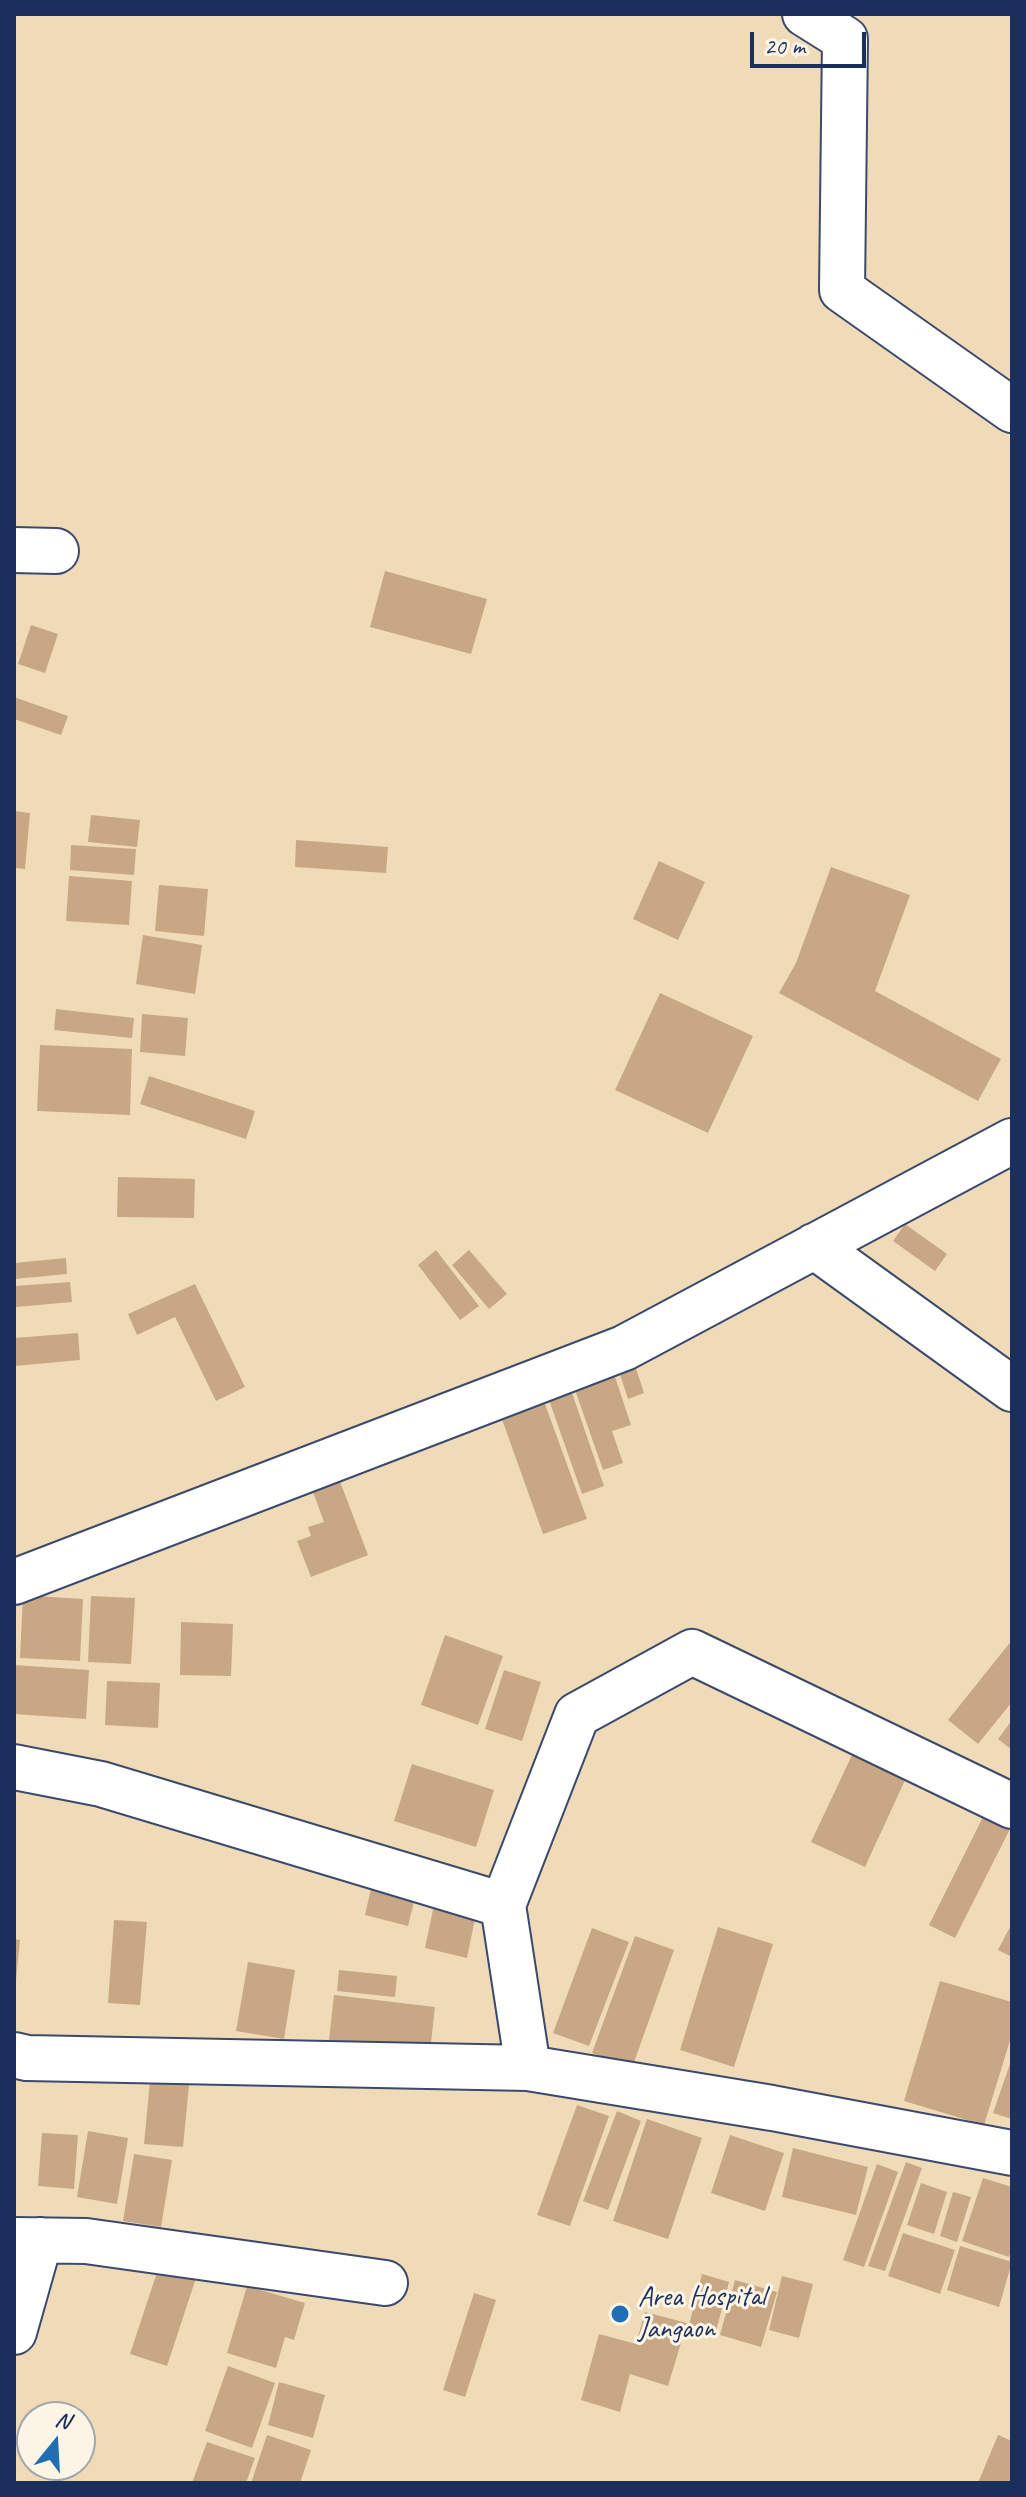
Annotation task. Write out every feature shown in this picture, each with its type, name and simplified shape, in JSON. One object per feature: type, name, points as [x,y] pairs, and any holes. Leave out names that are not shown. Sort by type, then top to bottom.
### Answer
[{"type":"street","points":[[805,14],[845,39],[842,290],[1012,410]]},
{"type":"street","points":[[14,1582],[624,1348],[1012,1141]]},
{"type":"street","points":[[814,1246],[1012,1389]]},
{"type":"street","points":[[528,2068],[503,1905],[577,1715],[692,1652],[1012,1806]]},
{"type":"street","points":[[14,1767],[101,1784],[503,1905]]},
{"type":"street","points":[[14,2055],[27,2058],[528,2068],[772,2108],[1012,2153]]},
{"type":"street","points":[[14,2332],[27,2240],[86,2241],[385,2283]]},
{"type":"building","points":[[385,571],[487,599],[471,654],[370,627]]},
{"type":"building","points":[[31,625],[58,634],[45,673],[18,664]]},
{"type":"building","points":[[14,697],[68,716],[61,735],[14,719]]},
{"type":"building","points":[[14,811],[30,813],[25,869],[14,868]]},
{"type":"building","points":[[91,815],[140,820],[137,847],[88,842]]},
{"type":"building","points":[[296,840],[388,847],[386,873],[295,867]]},
{"type":"building","points":[[71,845],[136,849],[134,875],[70,870]]},
{"type":"building","points":[[659,861],[705,882],[678,940],[633,919]]},
{"type":"building","points":[[831,867],[910,895],[875,991],[1001,1059],[978,1101],[779,993],[796,963]]},
{"type":"building","points":[[69,876],[132,881],[129,925],[66,921]]},
{"type":"building","points":[[159,885],[208,889],[204,936],[155,931]]},
{"type":"building","points":[[143,935],[202,945],[195,994],[136,984]]},
{"type":"building","points":[[660,993],[753,1036],[708,1133],[615,1090]]},
{"type":"building","points":[[56,1009],[134,1018],[132,1038],[54,1030]]},
{"type":"building","points":[[142,1014],[188,1018],[185,1056],[140,1052]]},
{"type":"building","points":[[40,1045],[132,1049],[130,1115],[37,1111]]},
{"type":"building","points":[[149,1076],[255,1111],[246,1139],[140,1104]]},
{"type":"building","points":[[118,1177],[195,1179],[194,1218],[117,1217]]},
{"type":"building","points":[[905,1224],[947,1254],[935,1271],[893,1241]]},
{"type":"building","points":[[436,1250],[479,1306],[460,1320],[418,1265]]},
{"type":"building","points":[[469,1250],[507,1294],[489,1309],[452,1265]]},
{"type":"building","points":[[66,1258],[67,1274],[14,1279],[14,1263]]},
{"type":"building","points":[[70,1282],[72,1302],[16,1307],[15,1286]]},
{"type":"building","points":[[195,1284],[245,1387],[216,1401],[175,1317],[137,1335],[128,1314]]},
{"type":"building","points":[[78,1333],[80,1360],[15,1366],[14,1338]]},
{"type":"building","points":[[635,1365],[644,1393],[628,1399],[619,1371]]},
{"type":"building","points":[[614,1374],[631,1425],[612,1431],[623,1463],[603,1470],[574,1387]]},
{"type":"building","points":[[571,1390],[604,1486],[582,1494],[548,1397]]},
{"type":"building","points":[[542,1396],[587,1519],[543,1534],[499,1411]]},
{"type":"building","points":[[336,1471],[368,1555],[311,1577],[297,1541],[311,1536],[308,1527],[324,1522],[309,1481]]},
{"type":"building","points":[[23,1595],[83,1599],[80,1661],[20,1658]]},
{"type":"building","points":[[91,1596],[135,1598],[131,1664],[88,1662]]},
{"type":"building","points":[[181,1622],[233,1624],[231,1676],[180,1675]]},
{"type":"building","points":[[445,1635],[503,1656],[478,1725],[421,1705]]},
{"type":"building","points":[[1012,1640],[1012,1702],[978,1744],[948,1720]]},
{"type":"building","points":[[14,1665],[89,1670],[86,1719],[14,1714]]},
{"type":"building","points":[[504,1670],[541,1682],[522,1741],[485,1729]]},
{"type":"building","points":[[107,1681],[160,1683],[158,1728],[105,1725]]},
{"type":"building","points":[[1012,1720],[1012,1750],[998,1739]]},
{"type":"building","points":[[853,1753],[906,1778],[865,1867],[811,1842]]},
{"type":"building","points":[[412,1764],[494,1790],[476,1847],[394,1821]]},
{"type":"building","points":[[989,1805],[1012,1825],[955,1938],[929,1925]]},
{"type":"building","points":[[374,1875],[418,1886],[408,1926],[365,1915]]},
{"type":"building","points":[[436,1895],[478,1904],[467,1958],[425,1948]]},
{"type":"building","points":[[114,1920],[147,1922],[140,2005],[108,2003]]},
{"type":"building","points":[[1012,1923],[1012,1957],[998,1950]]},
{"type":"building","points":[[718,1927],[773,1944],[734,2067],[680,2050]]},
{"type":"building","points":[[592,1928],[629,1942],[589,2046],[553,2033]]},
{"type":"building","points":[[635,1936],[674,1950],[632,2068],[592,2053]]},
{"type":"building","points":[[14,1939],[20,1940],[16,1980],[14,1980]]},
{"type":"building","points":[[248,1962],[295,1970],[284,2039],[236,2031]]},
{"type":"building","points":[[339,1970],[397,1976],[395,1997],[337,1991]]},
{"type":"building","points":[[940,1981],[1012,2002],[1012,2034],[984,2125],[904,2101]]},
{"type":"building","points":[[334,1995],[435,2007],[429,2061],[328,2049]]},
{"type":"building","points":[[1012,2058],[1012,2119],[993,2113]]},
{"type":"building","points":[[151,2071],[190,2075],[183,2147],[144,2144]]},
{"type":"building","points":[[577,2105],[609,2116],[570,2226],[537,2215]]},
{"type":"building","points":[[617,2111],[641,2121],[608,2210],[583,2201]]},
{"type":"building","points":[[647,2119],[702,2138],[668,2239],[613,2221]]},
{"type":"building","points":[[88,2131],[128,2138],[117,2204],[77,2197]]},
{"type":"building","points":[[42,2133],[78,2135],[74,2189],[38,2186]]},
{"type":"building","points":[[730,2135],[784,2153],[765,2211],[711,2193]]},
{"type":"building","points":[[793,2148],[868,2167],[856,2215],[782,2197]]},
{"type":"building","points":[[134,2154],[172,2160],[161,2227],[123,2221]]},
{"type":"building","points":[[906,2162],[922,2168],[885,2271],[868,2266]]},
{"type":"building","points":[[877,2164],[898,2172],[864,2267],[843,2260]]},
{"type":"building","points":[[983,2178],[1012,2187],[1012,2247],[1009,2257],[962,2241]]},
{"type":"building","points":[[921,2183],[947,2192],[934,2234],[907,2225]]},
{"type":"building","points":[[953,2192],[971,2197],[957,2242],[940,2236]]},
{"type":"building","points":[[903,2233],[955,2250],[940,2294],[888,2276]]},
{"type":"building","points":[[960,2246],[1012,2262],[999,2307],[947,2290]]},
{"type":"building","points":[[160,2263],[197,2275],[167,2366],[130,2354]]},
{"type":"building","points":[[702,2274],[729,2282],[716,2331],[689,2325]]},
{"type":"building","points":[[782,2276],[813,2284],[799,2338],[769,2330]]},
{"type":"building","points":[[735,2280],[777,2292],[761,2347],[720,2335]]},
{"type":"building","points":[[247,2286],[305,2303],[294,2340],[285,2337],[276,2368],[227,2353]]},
{"type":"building","points":[[474,2293],[496,2300],[465,2397],[443,2390]]},
{"type":"building","points":[[645,2312],[687,2323],[668,2386],[630,2374],[620,2412],[581,2400],[599,2334],[636,2344]]},
{"type":"building","points":[[228,2366],[275,2383],[252,2448],[205,2431]]},
{"type":"building","points":[[279,2382],[325,2395],[313,2438],[268,2425]]},
{"type":"building","points":[[267,2435],[311,2450],[300,2483],[251,2483]]},
{"type":"building","points":[[998,2435],[1012,2441],[1012,2483],[978,2483]]},
{"type":"building","points":[[207,2442],[255,2458],[246,2483],[192,2483]]},
{"type":"place","name":"Area Hospital Jangaon","points":[[620,2314]]}]
